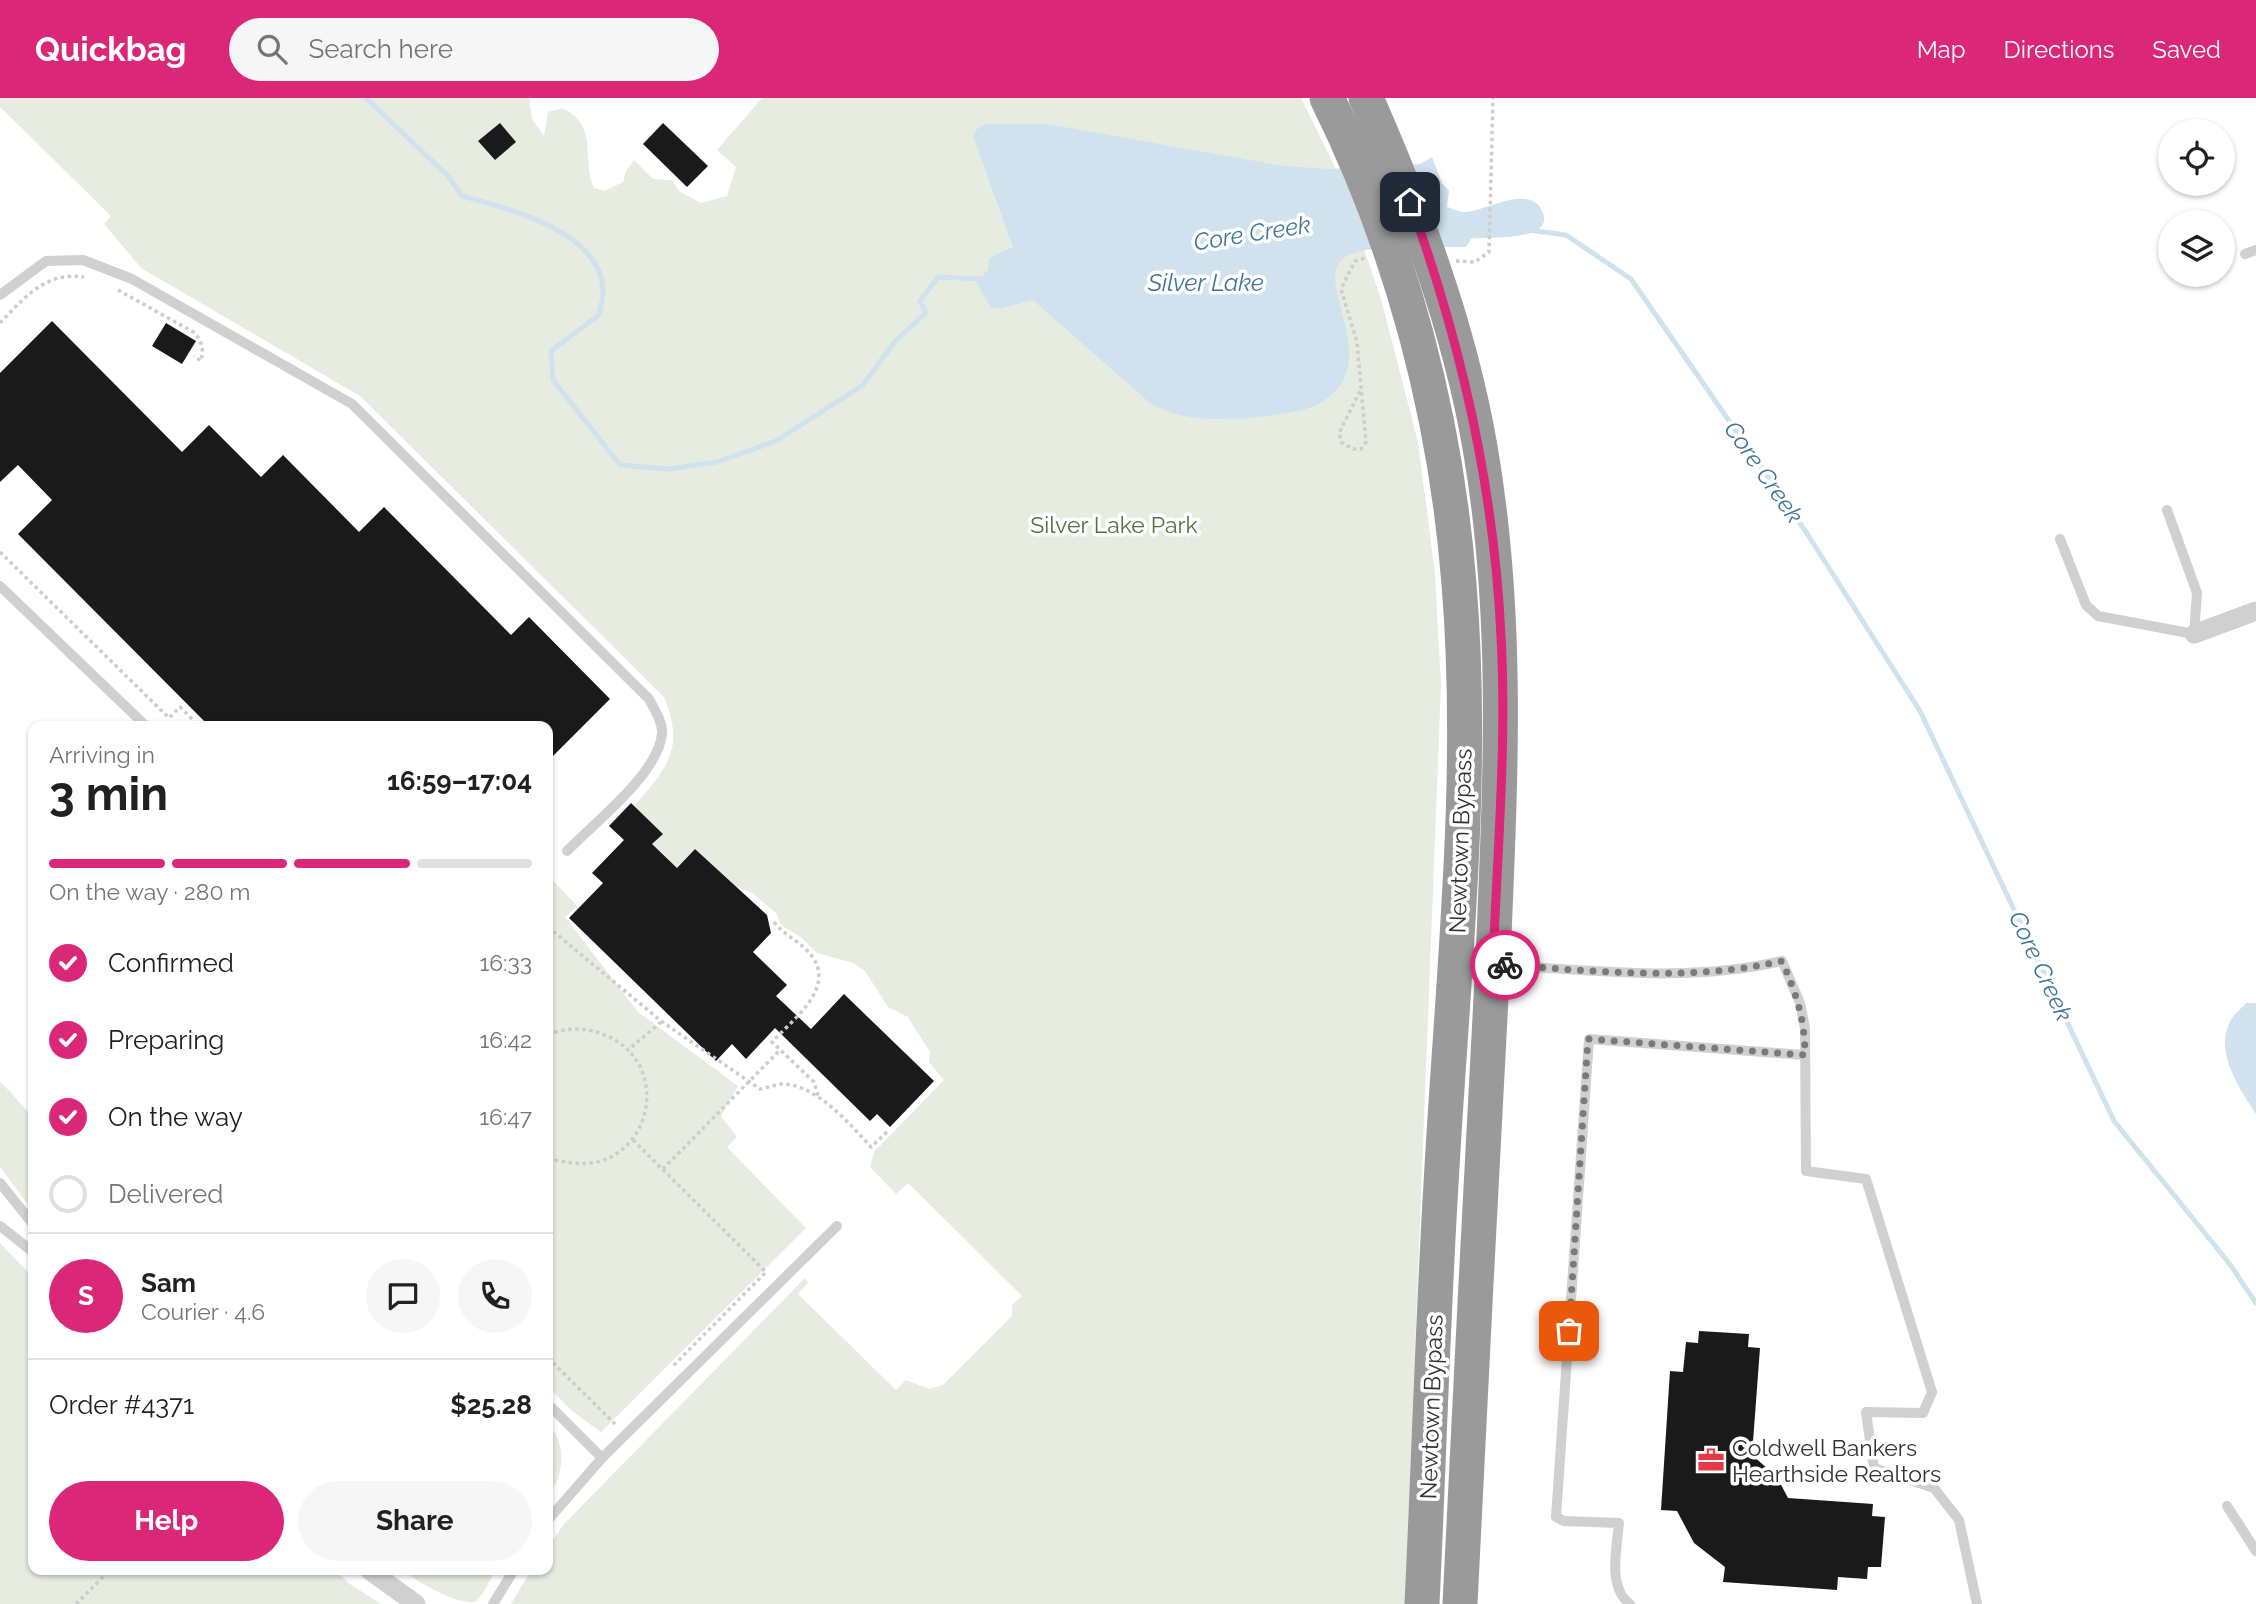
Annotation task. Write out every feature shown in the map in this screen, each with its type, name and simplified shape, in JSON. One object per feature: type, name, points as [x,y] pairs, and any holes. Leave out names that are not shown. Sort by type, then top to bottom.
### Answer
[{"type":"highway","name":"Newtown Bypass","points":[[1327,98],[1346,136],[1402,289],[1440,437],[1453,518],[1463,654],[1461,857],[1441,1168],[1422,1604]]},
{"type":"highway","name":"Newtown Bypass","points":[[1366,98],[1402,180],[1443,295],[1480,444],[1499,602],[1502,726],[1493,964],[1460,1604]]},
{"type":"street","points":[[2194,634],[2255,614]]},
{"type":"street","points":[[376,1575],[416,1604]]},
{"type":"lane","points":[[2245,254],[2256,250]]},
{"type":"lane","points":[[0,295],[46,261],[83,260],[132,279],[352,404],[649,699],[658,716],[662,734],[647,770],[567,851]]},
{"type":"lane","points":[[2060,539],[2086,605],[2098,616],[2194,634],[2197,593],[2166,510]]},
{"type":"lane","points":[[0,586],[141,721]]},
{"type":"lane","points":[[1493,964],[1667,975],[1737,971],[1782,961],[1800,1003],[1805,1028],[1806,1171],[1866,1179],[1932,1392],[1923,1413],[1866,1412],[1874,1468],[1934,1488],[1959,1520],[1977,1604]]},
{"type":"lane","points":[[1630,1604],[1615,1579],[1619,1523],[1564,1521],[1556,1517],[1588,1039],[1805,1055]]},
{"type":"lane","points":[[0,1184],[28,1218]]},
{"type":"lane","points":[[0,1226],[28,1248]]},
{"type":"lane","points":[[553,1514],[603,1458],[837,1226]]},
{"type":"lane","points":[[553,1409],[603,1458]]},
{"type":"lane","points":[[2227,1506],[2256,1551]]},
{"type":"lane","points":[[493,1604],[511,1575]]},
{"type":"path","points":[[1455,261],[1475,262],[1489,252],[1493,98]]},
{"type":"path","points":[[1360,391],[1339,433],[1341,442],[1353,449],[1361,449],[1366,442],[1357,342],[1341,289],[1355,261],[1368,256]]},
{"type":"path","points":[[0,323],[33,290],[46,282],[65,277],[90,279]]},
{"type":"path","points":[[108,285],[195,333],[202,342],[203,352],[201,360],[194,356]]},
{"type":"path","points":[[0,552],[169,718],[180,707],[194,721]]},
{"type":"path","points":[[774,922],[785,936],[812,956],[819,976],[814,997],[772,1042],[814,1082],[820,1100]]},
{"type":"path","points":[[553,932],[662,1021],[760,1089],[784,1084],[807,1090],[852,1126],[871,1147],[888,1131]]},
{"type":"path","points":[[628,1050],[662,1021]]},
{"type":"path","points":[[553,1033],[581,1029],[608,1035],[628,1050],[642,1068],[647,1096],[640,1128],[624,1149],[601,1161],[574,1163],[553,1159]]},
{"type":"path","points":[[663,1169],[780,1050]]},
{"type":"path","points":[[633,1140],[766,1272],[671,1367]]},
{"type":"path","points":[[553,1363],[615,1424],[624,1415]]},
{"type":"path","points":[[76,1604],[105,1575]]},
{"type":"green space","name":"Silver Lake Park","points":[[0,98],[529,98],[532,119],[544,136],[548,112],[562,108],[581,123],[587,142],[590,176],[594,188],[604,191],[623,182],[626,171],[634,160],[653,179],[672,180],[679,191],[701,203],[727,196],[736,167],[717,150],[762,98],[1301,98],[1339,175],[1381,299],[1418,442],[1435,574],[1441,685],[1405,1604],[511,1604],[528,1575],[553,1575],[553,1540],[564,1524],[805,1278],[808,1283],[798,1294],[896,1390],[906,1380],[929,1389],[943,1385],[1012,1316],[1012,1305],[1022,1296],[908,1183],[896,1194],[870,1167],[874,1152],[944,1080],[929,1062],[930,1052],[908,1017],[888,1007],[865,971],[853,963],[817,953],[802,938],[781,925],[777,914],[752,893],[734,886],[695,849],[677,868],[652,844],[662,833],[634,806],[656,780],[670,756],[673,730],[664,697],[360,396],[141,268],[104,224],[111,216],[0,107]]},
{"type":"green space","points":[[553,880],[577,906],[565,917],[638,1012],[738,1086],[721,1116],[737,1137],[727,1147],[806,1228],[601,1432],[572,1411],[553,1392]]},
{"type":"green space","points":[[0,1081],[28,1112],[28,1204],[0,1167]]},
{"type":"green space","points":[[0,1243],[28,1272],[28,1575],[340,1575],[381,1604],[0,1604]]},
{"type":"green space","points":[[553,1430],[561,1455],[553,1489]]},
{"type":"green space","points":[[410,1575],[493,1575],[475,1602],[457,1600]]},
{"type":"water","name":"Silver Lake","points":[[986,124],[1047,124],[1283,166],[1328,169],[1420,164],[1432,157],[1442,183],[1449,191],[1447,207],[1463,212],[1506,201],[1528,199],[1537,204],[1543,213],[1544,223],[1529,234],[1471,239],[1466,247],[1375,248],[1349,255],[1338,265],[1335,281],[1349,344],[1348,366],[1339,387],[1318,404],[1291,412],[1239,419],[1188,416],[1151,404],[1033,300],[991,308],[976,282],[988,270],[989,258],[1013,247],[973,136],[977,129]]},
{"type":"water","points":[[2246,1003],[2256,1003],[2256,1114],[2236,1081],[2225,1044],[2231,1020]]},
{"type":"building","points":[[500,123],[516,142],[495,160],[478,141]]},
{"type":"building","points":[[663,123],[708,166],[687,187],[643,144]]},
{"type":"building","points":[[52,321],[182,452],[209,425],[261,477],[283,455],[359,532],[384,507],[511,635],[529,617],[610,699],[553,756],[553,721],[204,721],[18,534],[52,500],[18,465],[0,482],[0,373]]},
{"type":"building","points":[[166,323],[196,341],[182,364],[152,346]]},
{"type":"building","points":[[631,803],[663,834],[652,844],[677,868],[695,849],[767,915],[771,933],[753,952],[787,985],[776,996],[811,1029],[844,994],[934,1081],[890,1127],[877,1114],[870,1121],[775,1028],[746,1059],[732,1044],[716,1061],[569,918],[603,883],[592,873],[624,840],[609,826]]},
{"type":"building","name":"Coldwell Bankers Hearthside Realtors","points":[[1699,1331],[1749,1334],[1748,1347],[1760,1348],[1752,1455],[1777,1477],[1788,1498],[1873,1504],[1872,1516],[1885,1517],[1881,1567],[1868,1567],[1867,1579],[1838,1577],[1837,1590],[1723,1582],[1725,1567],[1694,1543],[1677,1511],[1661,1510],[1670,1371],[1683,1372],[1686,1342],[1698,1343]]},
{"type":"waterway","name":"Core Creek","points":[[366,98],[449,177],[462,196],[548,225],[569,237],[585,251],[597,268],[603,288],[599,315],[551,351],[553,380],[620,465],[669,469],[717,462],[776,441],[863,385],[896,340],[926,313],[920,301],[938,277],[983,279]]},
{"type":"waterway","name":"Core Creek","points":[[1529,230],[1566,235],[1631,279],[1808,535],[1920,711],[2114,1121],[2229,1263],[2256,1303]]},
{"type":"way so far","points":[[1505,965],[1667,975],[1737,971],[1782,961],[1800,1003],[1805,1028],[1805,1055],[1588,1039],[1569,1331]]},
{"type":"place","name":"Coldwell Bankers Hearthside Realtors","points":[[1711,1460]]},
{"type":"route","points":[[1410,202],[1441,288],[1461,365],[1480,444],[1490,514],[1502,639],[1493,964],[1505,965]]}]
